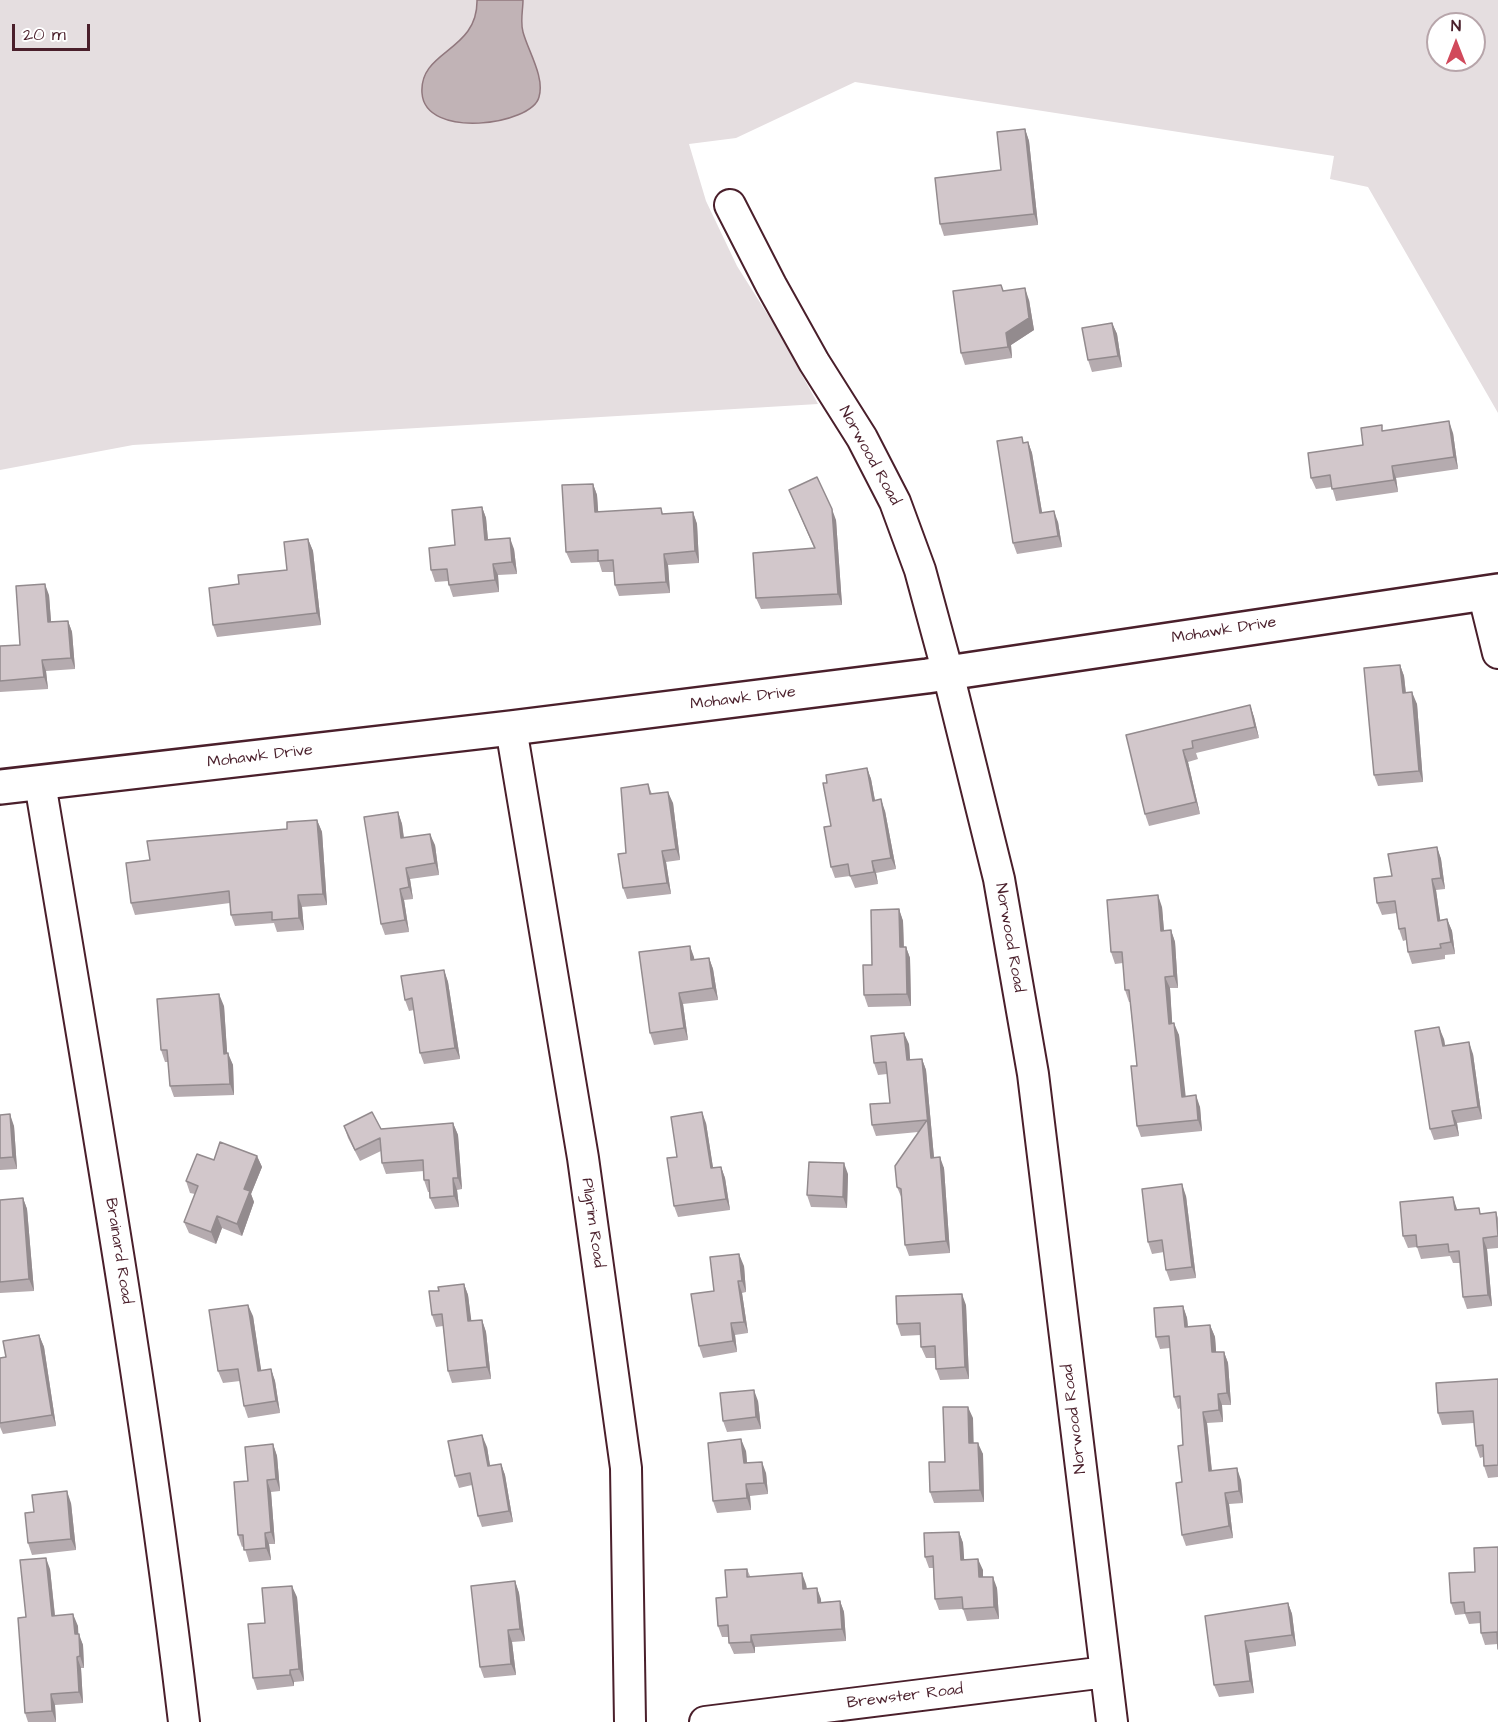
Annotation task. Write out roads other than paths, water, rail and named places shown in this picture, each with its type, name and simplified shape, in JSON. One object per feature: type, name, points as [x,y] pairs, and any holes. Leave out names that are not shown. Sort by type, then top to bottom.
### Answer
[{"type":"street","name":"Norwood Road","points":[[730,205],[771,285],[814,362],[862,438],[895,502],[920,570],[948,673],[999,879],[1033,1074],[1112,1722]]},
{"type":"street","name":"Mohawk Drive","points":[[0,787],[511,728],[948,673],[1491,591]]},
{"type":"street","points":[[1491,591],[1498,653]]},
{"type":"street","name":"Pilgrim Road","points":[[511,728],[584,1158],[626,1468],[630,1722]]},
{"type":"street","name":"Brainard Road","points":[[40,783],[134,1347],[165,1564],[184,1722]]},
{"type":"street","name":"Brewster Road","points":[[705,1722],[1106,1672]]}]
